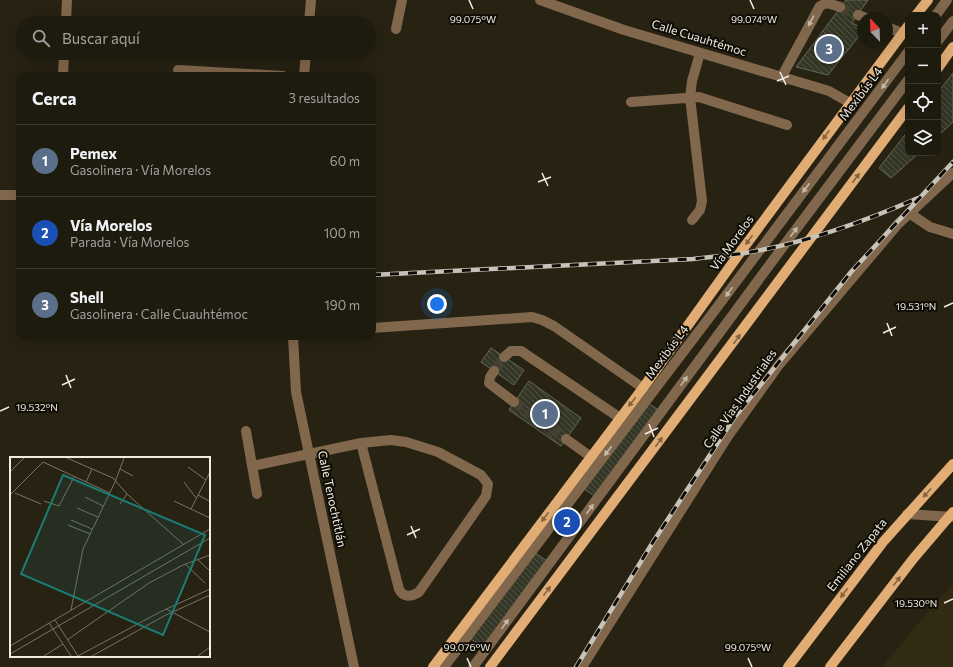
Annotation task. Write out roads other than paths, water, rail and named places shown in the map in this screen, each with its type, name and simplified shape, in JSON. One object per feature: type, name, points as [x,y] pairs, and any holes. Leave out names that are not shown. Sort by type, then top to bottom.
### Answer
[{"type":"main road","points":[[918,12],[928,0]]},
{"type":"main road","name":"Vía Morelos","points":[[433,667],[643,388],[850,103],[905,30]]},
{"type":"main road","points":[[941,64],[953,47]]},
{"type":"main road","points":[[490,667],[731,347],[905,112]]},
{"type":"main road","name":"Emiliano Zapata","points":[[788,667],[883,542],[953,464]]},
{"type":"main road","points":[[830,667],[913,559],[952,515]]},
{"type":"street","points":[[66,16],[67,0]]},
{"type":"street","points":[[309,16],[310,0]]},
{"type":"street","points":[[396,28],[402,0]]},
{"type":"street","name":"Calle Cuauhtémoc","points":[[540,0],[624,30],[829,91],[850,103]]},
{"type":"street","points":[[938,12],[947,0]]},
{"type":"street","points":[[782,76],[820,6],[827,3],[840,7]]},
{"type":"street","points":[[941,36],[953,21]]},
{"type":"street","points":[[893,28],[905,30]]},
{"type":"street","points":[[692,220],[700,210],[702,201],[690,97],[692,81],[700,53]]},
{"type":"street","name":"Mexibús L4","points":[[444,667],[712,314],[905,56]]},
{"type":"street","points":[[62,72],[63,60]]},
{"type":"street","points":[[304,72],[305,60]]},
{"type":"street","points":[[178,70],[213,72]]},
{"type":"street","points":[[473,667],[784,244],[905,84]]},
{"type":"street","points":[[631,102],[698,97],[787,125]]},
{"type":"street","name":"Calle Vías Industriales","points":[[582,667],[750,403],[817,317],[909,212],[953,173]]},
{"type":"street","points":[[0,195],[16,195]]},
{"type":"street","points":[[909,212],[930,227],[953,234]]},
{"type":"street","points":[[376,328],[532,317],[554,326],[643,388]]},
{"type":"street","name":"Calle Tenochtitlán","points":[[293,340],[296,392],[354,667]]},
{"type":"street","points":[[504,357],[511,350],[521,351],[620,418]]},
{"type":"street","points":[[494,371],[490,377],[489,383],[514,402]]},
{"type":"street","points":[[246,431],[257,494]]},
{"type":"street","points":[[566,439],[591,457]]},
{"type":"street","points":[[252,466],[361,443],[392,440],[406,442],[431,450],[481,475],[488,484],[486,496],[419,592],[415,595],[406,596],[401,593],[399,589],[361,443]]},
{"type":"street","points":[[907,514],[952,515]]},
{"type":"tunnel","points":[[840,7],[857,15]]},
{"type":"tunnel","points":[[494,371],[504,357]]},
{"type":"tunnel","points":[[514,402],[566,439]]},
{"type":"railway","points":[[576,667],[653,542],[734,418],[851,272],[953,162]]},
{"type":"railway","points":[[376,275],[693,259],[738,254],[808,239],[875,216],[918,198]]},
{"type":"place","name":"Shell","points":[[829,49]]},
{"type":"place","name":"Pemex","points":[[545,414]]},
{"type":"place","name":"Vía Morelos","points":[[567,522]]}]
